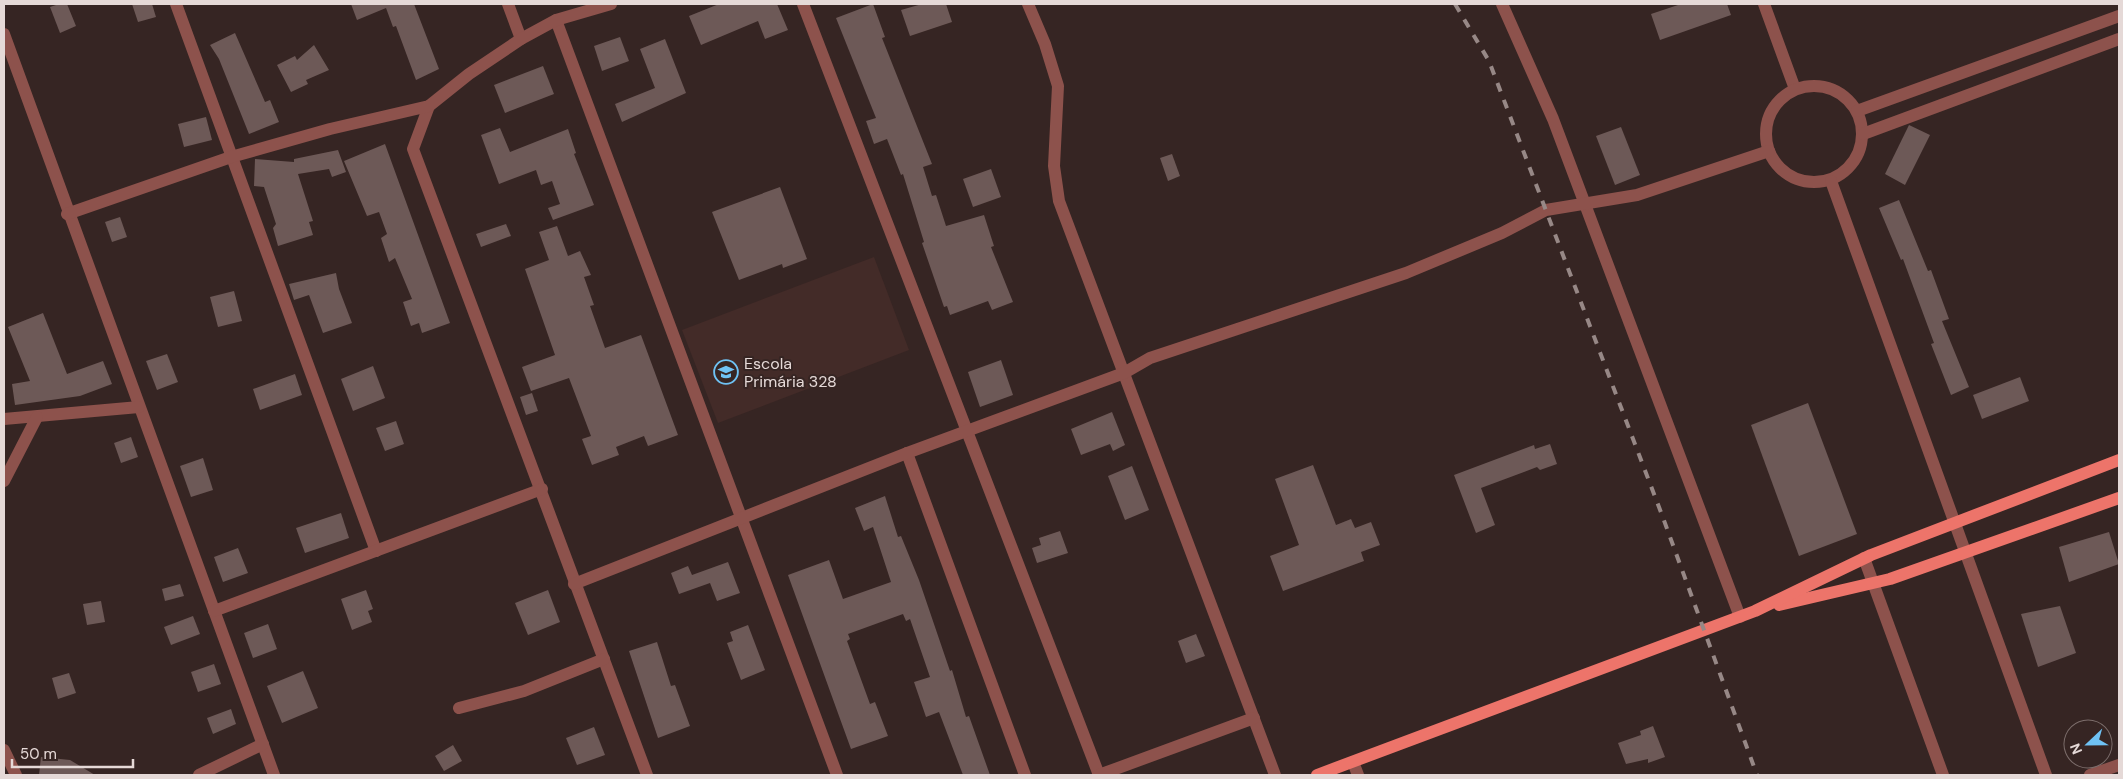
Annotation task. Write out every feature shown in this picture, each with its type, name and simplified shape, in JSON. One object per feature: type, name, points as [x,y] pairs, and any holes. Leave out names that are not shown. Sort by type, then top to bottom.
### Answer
[{"type":"main road","points":[[1317,775],[1740,617],[1864,558],[2119,460]]},
{"type":"main road","points":[[1755,611],[1873,583],[1966,554],[2119,498]]},
{"type":"street","points":[[176,4],[376,551]]},
{"type":"street","points":[[508,4],[521,40]]},
{"type":"street","points":[[67,214],[231,157],[330,129],[429,106],[469,74],[556,20],[611,4]]},
{"type":"street","points":[[803,4],[1099,775],[1254,718]]},
{"type":"street","points":[[1028,4],[1045,44],[1058,86],[1054,166],[1059,201],[1275,775]]},
{"type":"street","points":[[1502,4],[1553,119],[1740,617]]},
{"type":"street","points":[[1764,4],[1795,89]]},
{"type":"street","points":[[1857,111],[2119,16]]},
{"type":"street","points":[[556,20],[837,775]]},
{"type":"street","points":[[4,34],[26,92],[67,214],[274,775]]},
{"type":"street","points":[[1863,134],[2119,39]]},
{"type":"street","points":[[1813,86],[1830,88],[1846,97],[1857,111],[1863,134],[1859,154],[1848,170],[1831,181],[1806,183],[1783,172],[1768,151],[1766,127],[1772,112],[1776,104],[1795,89],[1813,86]]},
{"type":"street","points":[[429,106],[413,149],[542,489],[574,584],[647,775]]},
{"type":"street","points":[[574,584],[906,453],[1124,373],[1150,358],[1406,273],[1502,232],[1546,210],[1637,195],[1768,151]]},
{"type":"street","points":[[1831,181],[2046,775]]},
{"type":"street","points":[[4,419],[139,408]]},
{"type":"street","points":[[4,481],[37,417]]},
{"type":"street","points":[[906,453],[1025,775]]},
{"type":"street","points":[[214,611],[542,489]]},
{"type":"street","points":[[1864,558],[1943,775]]},
{"type":"street","points":[[459,708],[524,691],[604,660]]},
{"type":"street","points":[[199,775],[263,744]]},
{"type":"street","points":[[4,750],[16,775]]},
{"type":"street","points":[[1353,762],[1358,775]]},
{"type":"street","points":[[2090,775],[2119,765]]},
{"type":"shaded area","points":[[874,257],[909,350],[718,423],[682,330]]},
{"type":"building","points":[[67,4],[76,26],[60,33],[50,7]]},
{"type":"building","points":[[132,4],[152,4],[156,17],[138,22]]},
{"type":"building","points":[[351,4],[414,4],[439,69],[416,80],[396,26],[393,27],[386,8],[357,20]]},
{"type":"building","points":[[719,4],[777,4],[788,30],[765,39],[758,21],[701,45],[689,16]]},
{"type":"building","points":[[873,4],[885,37],[882,38],[932,164],[923,167],[932,196],[936,195],[946,226],[984,215],[994,246],[991,247],[1013,302],[992,310],[988,301],[950,315],[947,306],[944,307],[922,243],[924,242],[903,174],[901,175],[887,139],[874,144],[866,121],[876,118],[836,18]]},
{"type":"building","points":[[922,4],[946,4],[952,22],[910,36],[901,10]]},
{"type":"building","points":[[1681,4],[1727,4],[1731,15],[1660,40],[1651,14]]},
{"type":"building","points":[[235,33],[265,102],[270,100],[279,122],[249,134],[219,59],[210,45]]},
{"type":"building","points":[[620,37],[629,61],[602,71],[594,46]]},
{"type":"building","points":[[665,39],[686,93],[622,122],[615,104],[655,88],[640,49]]},
{"type":"building","points":[[314,45],[329,70],[306,80],[308,84],[291,92],[277,65],[295,56],[297,60]]},
{"type":"building","points":[[543,66],[554,94],[505,113],[494,85]]},
{"type":"building","points":[[206,117],[212,140],[184,147],[178,124]]},
{"type":"building","points":[[1909,125],[1930,135],[1905,185],[1885,174]]},
{"type":"building","points":[[1621,127],[1640,175],[1615,185],[1596,136]]},
{"type":"building","points":[[500,128],[510,152],[568,129],[576,153],[574,154],[594,205],[553,220],[548,208],[560,204],[552,181],[541,185],[536,170],[499,184],[481,135]]},
{"type":"building","points":[[385,144],[450,323],[422,333],[419,323],[411,326],[403,302],[412,299],[395,258],[389,262],[381,238],[387,234],[379,212],[367,216],[344,161]]},
{"type":"building","points":[[338,150],[346,172],[332,177],[329,169],[298,174],[313,221],[309,222],[313,235],[278,246],[273,228],[276,224],[264,187],[254,186],[255,159],[294,162],[294,159]]},
{"type":"building","points":[[1172,154],[1180,176],[1168,181],[1160,158]]},
{"type":"building","points":[[991,169],[1001,197],[973,207],[963,179]]},
{"type":"building","points":[[780,187],[807,259],[783,268],[782,264],[739,280],[712,212]]},
{"type":"building","points":[[1899,200],[1928,271],[1931,270],[1949,319],[1942,321],[1969,387],[1951,395],[1931,344],[1934,343],[1903,259],[1901,260],[1879,208]]},
{"type":"building","points":[[120,217],[127,237],[112,242],[105,222]]},
{"type":"building","points":[[506,224],[511,236],[481,247],[476,234]]},
{"type":"building","points":[[557,226],[568,256],[580,251],[591,275],[584,277],[594,305],[590,306],[605,348],[641,335],[678,435],[648,446],[644,436],[616,447],[619,455],[592,465],[582,439],[591,436],[569,378],[531,391],[522,367],[555,355],[525,269],[549,260],[539,232]]},
{"type":"building","points":[[336,273],[339,289],[352,323],[323,333],[309,295],[294,300],[289,284]]},
{"type":"building","points":[[234,291],[242,321],[218,327],[210,297]]},
{"type":"building","points":[[43,313],[67,374],[103,361],[112,384],[80,396],[15,405],[12,384],[30,381],[8,327]]},
{"type":"building","points":[[167,354],[178,382],[157,390],[146,361]]},
{"type":"building","points":[[1001,360],[1013,395],[980,407],[968,372]]},
{"type":"building","points":[[373,366],[385,398],[353,411],[341,379]]},
{"type":"building","points":[[295,374],[302,395],[260,410],[253,389]]},
{"type":"building","points":[[2020,377],[2029,401],[1982,419],[1973,395]]},
{"type":"building","points":[[532,393],[538,411],[526,415],[520,397]]},
{"type":"building","points":[[1808,403],[1857,534],[1799,556],[1751,425]]},
{"type":"building","points":[[1112,412],[1125,445],[1113,451],[1110,444],[1081,455],[1071,429]]},
{"type":"building","points":[[396,421],[404,444],[385,451],[376,428]]},
{"type":"building","points":[[131,437],[138,457],[121,463],[114,443]]},
{"type":"building","points":[[1550,444],[1557,464],[1540,470],[1537,467],[1481,488],[1495,525],[1476,533],[1454,475],[1534,445],[1535,449]]},
{"type":"building","points":[[203,458],[213,490],[191,497],[180,466]]},
{"type":"building","points":[[1313,465],[1336,525],[1351,519],[1355,528],[1371,522],[1380,545],[1361,552],[1364,561],[1283,591],[1270,556],[1299,545],[1275,479]]},
{"type":"building","points":[[1132,466],[1149,510],[1125,520],[1108,476]]},
{"type":"building","points":[[885,496],[898,537],[901,536],[919,580],[950,671],[952,670],[966,717],[969,716],[990,775],[963,775],[939,712],[926,717],[914,682],[930,677],[910,619],[906,621],[903,614],[848,634],[850,639],[847,641],[870,704],[875,702],[888,736],[851,749],[788,575],[829,560],[843,599],[891,582],[873,527],[864,531],[855,508]]},
{"type":"building","points":[[341,513],[349,538],[305,553],[296,528]]},
{"type":"building","points":[[1060,531],[1068,553],[1037,563],[1032,548],[1041,545],[1039,538]]},
{"type":"building","points":[[2109,532],[2119,564],[2069,582],[2059,547]]},
{"type":"building","points":[[238,548],[248,573],[223,582],[214,557]]},
{"type":"building","points":[[728,562],[740,593],[717,601],[710,583],[679,594],[671,573],[688,566],[692,575]]},
{"type":"building","points":[[180,584],[184,596],[165,601],[162,589]]},
{"type":"building","points":[[366,590],[373,609],[368,611],[372,622],[352,630],[341,599]]},
{"type":"building","points":[[548,590],[560,622],[528,635],[515,603]]},
{"type":"building","points":[[101,601],[105,622],[87,625],[83,604]]},
{"type":"building","points":[[2060,606],[2076,653],[2038,667],[2021,614]]},
{"type":"building","points":[[193,616],[200,634],[171,645],[164,627]]},
{"type":"building","points":[[268,624],[277,649],[253,658],[244,633]]},
{"type":"building","points":[[748,625],[765,670],[741,680],[727,643],[733,641],[730,632]]},
{"type":"building","points":[[1196,634],[1205,656],[1186,663],[1178,641]]},
{"type":"building","points":[[657,642],[671,686],[675,685],[690,726],[658,738],[629,651]]},
{"type":"building","points":[[214,664],[221,684],[198,692],[191,672]]},
{"type":"building","points":[[303,671],[318,708],[282,723],[267,686]]},
{"type":"building","points":[[69,673],[76,693],[58,699],[52,678]]},
{"type":"building","points":[[231,709],[236,724],[213,734],[207,718]]},
{"type":"building","points":[[1653,726],[1665,757],[1648,763],[1648,759],[1626,764],[1618,743],[1641,735],[1640,731]]},
{"type":"building","points":[[594,727],[605,755],[577,765],[566,738]]},
{"type":"building","points":[[453,745],[462,761],[444,771],[435,756]]},
{"type":"building","points":[[41,757],[70,760],[95,775],[39,775]]},
{"type":"railway","points":[[1455,4],[1489,61],[1662,515],[1757,775]]},
{"type":"place","name":"Escola Primária 328","points":[[726,372]]}]
